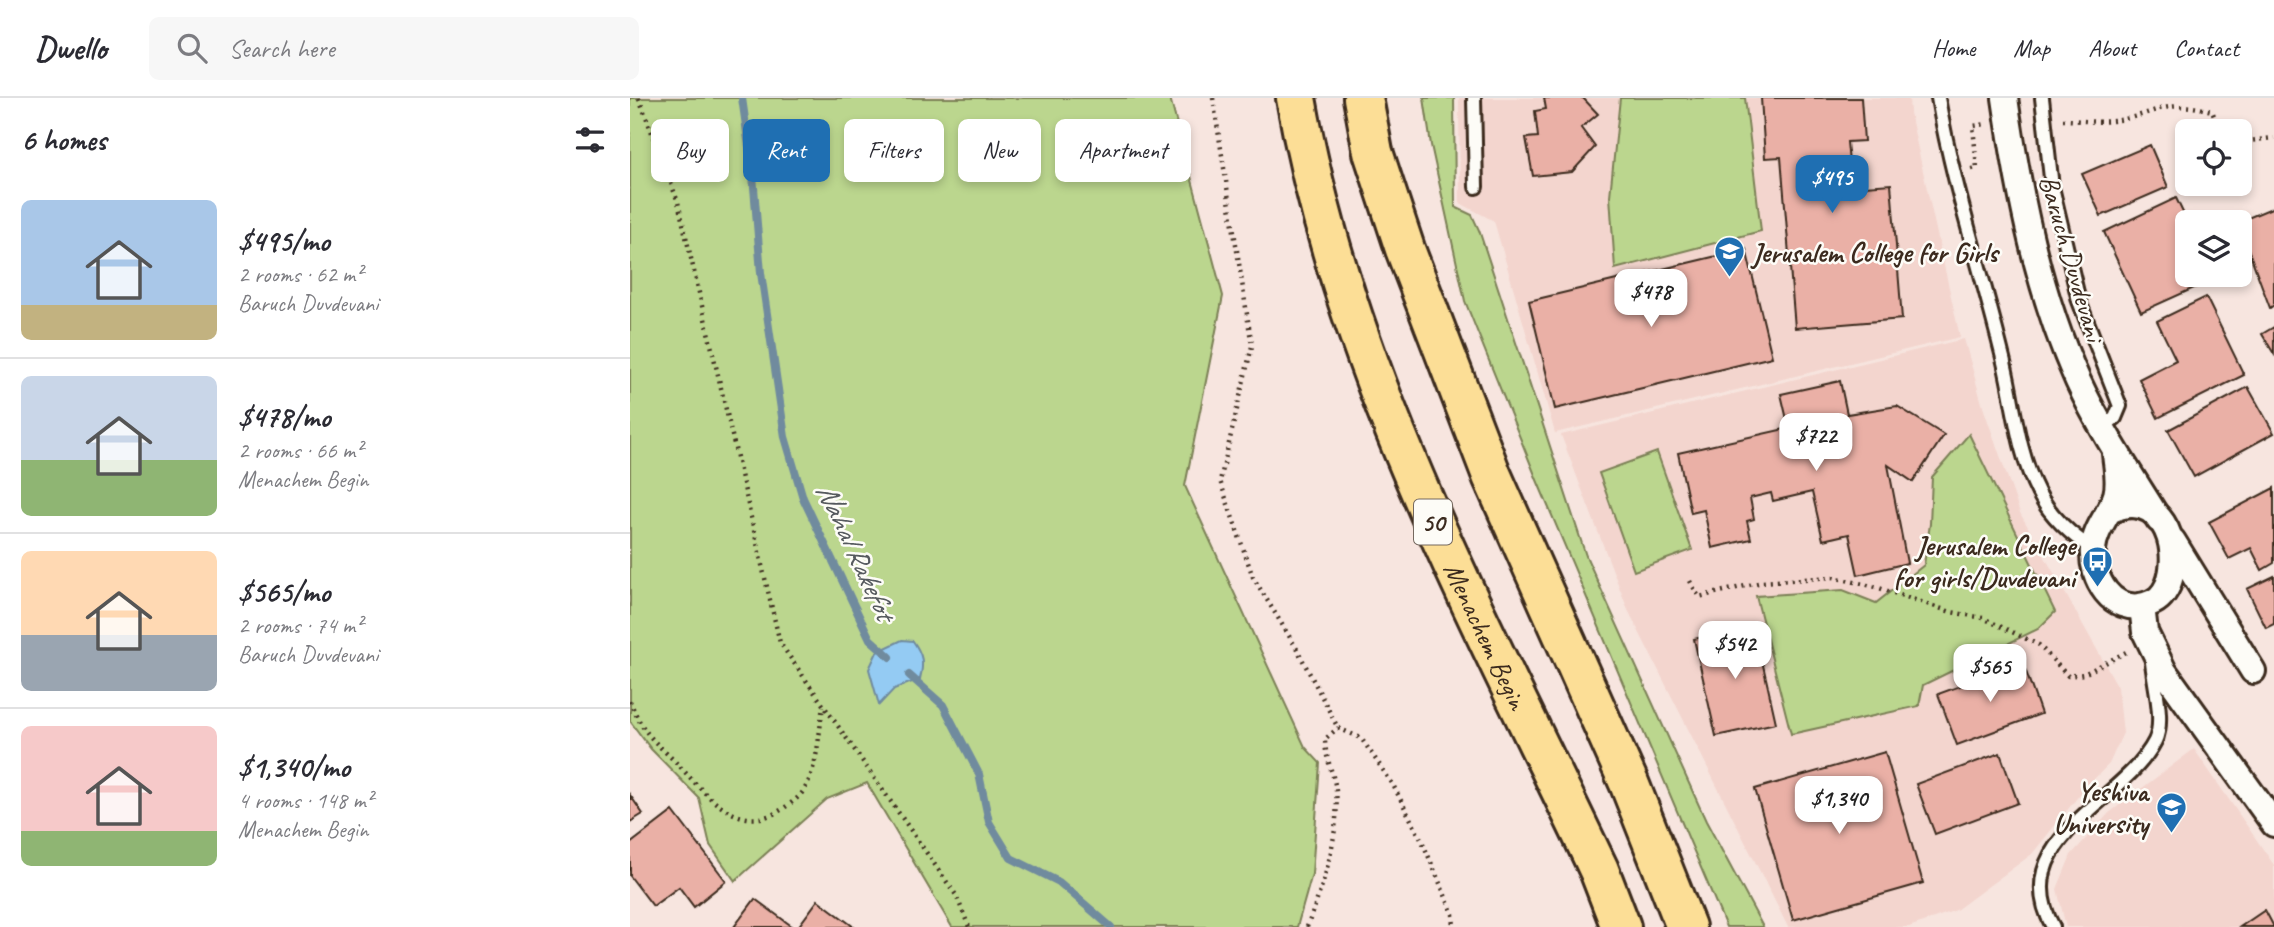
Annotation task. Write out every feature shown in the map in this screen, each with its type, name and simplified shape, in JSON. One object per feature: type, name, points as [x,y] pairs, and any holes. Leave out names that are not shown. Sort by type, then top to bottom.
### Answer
[{"type":"highway","name":"Menachem Begin","points":[[1296,98],[1303,139],[1332,246],[1384,405],[1424,502],[1599,870],[1621,927]]},
{"type":"highway","points":[[1363,98],[1373,152],[1405,249],[1492,475],[1629,783],[1686,927]]},
{"type":"street","name":"Baruch Duvdevani","points":[[2006,110],[2021,203],[2052,313],[2079,382],[2253,671]]},
{"type":"street","name":"Baruch Duvdevani","points":[[2104,426],[2115,453],[2117,472],[2117,493],[2108,512]]},
{"type":"street","points":[[2133,503],[2147,508],[2163,525],[2173,562],[2165,592],[2156,602],[2143,606],[2125,606],[2113,600],[2095,571],[2093,549],[2099,527],[2108,512],[2123,504],[2133,503]]},
{"type":"street","points":[[2143,606],[2149,644],[2164,671],[2274,824]]},
{"type":"lane","points":[[1474,98],[1476,187]]},
{"type":"lane","points":[[1938,98],[1953,174],[2003,358],[2028,468],[2038,494],[2075,537],[2093,549]]},
{"type":"lane","points":[[2042,98],[2052,187],[2079,302],[2120,406],[2115,418],[2104,426]]},
{"type":"lane","points":[[2053,927],[2043,900],[2047,863],[2075,822],[2133,768],[2157,739],[2158,720],[2149,644]]},
{"type":"path","points":[[639,98],[678,202],[780,643],[956,895],[969,927]]},
{"type":"path","points":[[1213,98],[1252,346],[1220,481],[1253,577],[1297,649],[1338,728],[1362,738],[1392,783],[1422,841],[1453,914],[1454,927]]},
{"type":"path","points":[[2043,120],[2113,121],[2175,99],[2191,100],[2212,111],[2215,119]]},
{"type":"path","points":[[1953,174],[1977,168],[1973,126],[2006,110]]},
{"type":"path","points":[[2252,141],[2274,138]]},
{"type":"path","points":[[1690,581],[1699,597],[1762,582],[1833,577],[1876,587],[1951,612],[1983,618],[2039,645],[2068,676],[2084,674],[2149,644]]},
{"type":"path","points":[[630,701],[640,726],[650,739],[711,801],[727,811],[751,819],[771,817],[803,792],[816,747],[823,705]]},
{"type":"path","points":[[1307,927],[1334,833],[1336,789],[1325,758],[1325,738],[1338,728]]},
{"type":"shaded area","name":"Jerusalem College for Girls","points":[[1459,98],[1909,98],[1910,113],[1960,337],[1555,433],[1494,221],[1460,203]]},
{"type":"shaded area","points":[[1964,339],[1983,407],[2020,513],[2118,687],[2123,733],[2109,764],[2085,788],[2032,854],[1956,910],[1909,927],[1788,927],[1628,610],[1561,435]]},
{"type":"shaded area","name":"Yeshiva University","points":[[2194,749],[2274,865],[2274,927],[2066,927],[2057,889],[2071,855],[2109,813]]},
{"type":"green space","points":[[630,98],[1170,98],[1176,119],[1055,119],[1055,182],[1191,182],[1191,176],[1223,296],[1185,486],[1305,747],[1320,763],[1312,874],[1297,927],[952,927],[867,783],[827,799],[735,881],[710,845],[699,798],[651,749],[630,721]]},
{"type":"green space","points":[[1424,98],[1454,98],[1455,207],[1472,215],[1479,230],[1586,556],[1706,821],[1763,927],[1726,927],[1537,480],[1465,301],[1431,145]]},
{"type":"green space","points":[[1620,98],[1745,98],[1761,231],[1615,269],[1610,196]]},
{"type":"green space","points":[[1969,434],[2055,612],[2038,629],[1923,685],[1919,706],[1791,734],[1756,596],[1843,590],[1876,603],[1924,565],[1930,524],[1932,477]]},
{"type":"green space","points":[[1657,452],[1692,550],[1634,571],[1599,473]]},
{"type":"water","points":[[902,640],[913,641],[921,655],[920,679],[894,689],[879,705],[869,669],[877,652]]},
{"type":"building","points":[[1544,98],[1583,98],[1598,114],[1581,128],[1595,147],[1572,172],[1533,176],[1526,138],[1538,137],[1535,111],[1546,109]]},
{"type":"building","points":[[1761,98],[1861,98],[1864,141],[1847,142],[1850,173],[1863,172],[1865,186],[1891,184],[1902,319],[1795,328],[1781,157],[1765,158]]},
{"type":"building","points":[[2150,145],[2168,187],[2101,216],[2082,174]]},
{"type":"building","points":[[2176,198],[2182,210],[2175,210],[2175,287],[2196,287],[2141,312],[2104,232]]},
{"type":"building","points":[[2274,207],[2274,305],[2270,308],[2252,260],[2252,216]]},
{"type":"building","points":[[1746,249],[1772,357],[1555,409],[1529,301]]},
{"type":"building","points":[[2206,297],[2244,375],[2158,418],[2139,379],[2176,360],[2157,321]]},
{"type":"building","points":[[2274,327],[2274,354],[2262,334]]},
{"type":"building","points":[[1840,381],[1847,414],[1897,406],[1944,435],[1913,482],[1888,465],[1907,563],[1858,575],[1849,534],[1823,540],[1812,492],[1773,501],[1771,493],[1750,498],[1754,519],[1747,521],[1751,539],[1712,548],[1704,510],[1691,513],[1678,453],[1789,428],[1781,394]]},
{"type":"building","points":[[2248,387],[2274,433],[2194,477],[2168,430]]},
{"type":"building","points":[[2274,488],[2274,563],[2262,570],[2251,548],[2229,559],[2209,522]]},
{"type":"building","points":[[2274,576],[2274,624],[2266,628],[2247,589]]},
{"type":"building","points":[[1754,625],[1776,723],[1716,736],[1694,639]]},
{"type":"building","points":[[2023,663],[2041,714],[1957,745],[1938,694]]},
{"type":"building","points":[[1885,752],[1923,883],[1793,920],[1755,789]]},
{"type":"building","points":[[2000,753],[2018,803],[1935,834],[1916,784]]},
{"type":"building","points":[[630,795],[643,814],[630,822]]},
{"type":"building","points":[[673,811],[726,881],[694,907],[679,887],[653,906],[630,876],[630,844]]},
{"type":"building","points":[[755,899],[793,927],[734,927]]},
{"type":"building","points":[[818,900],[854,927],[798,927]]},
{"type":"building","points":[[2265,910],[2274,927],[2240,927]]},
{"type":"waterway","name":"Nahal Rakefot","points":[[742,98],[753,175],[761,273],[785,437],[803,498],[870,639],[890,657]]},
{"type":"waterway","name":"Nahal Rakefot","points":[[909,675],[943,705],[979,774],[989,822],[1011,858],[1059,882],[1111,927]]},
{"type":"place","name":"Jerusalem College for Girls","points":[[1729,279]]},
{"type":"place","name":"Jerusalem College for girls/Duvdevani","points":[[2098,588]]},
{"type":"place","name":"Yeshiva University","points":[[2171,834]]}]
